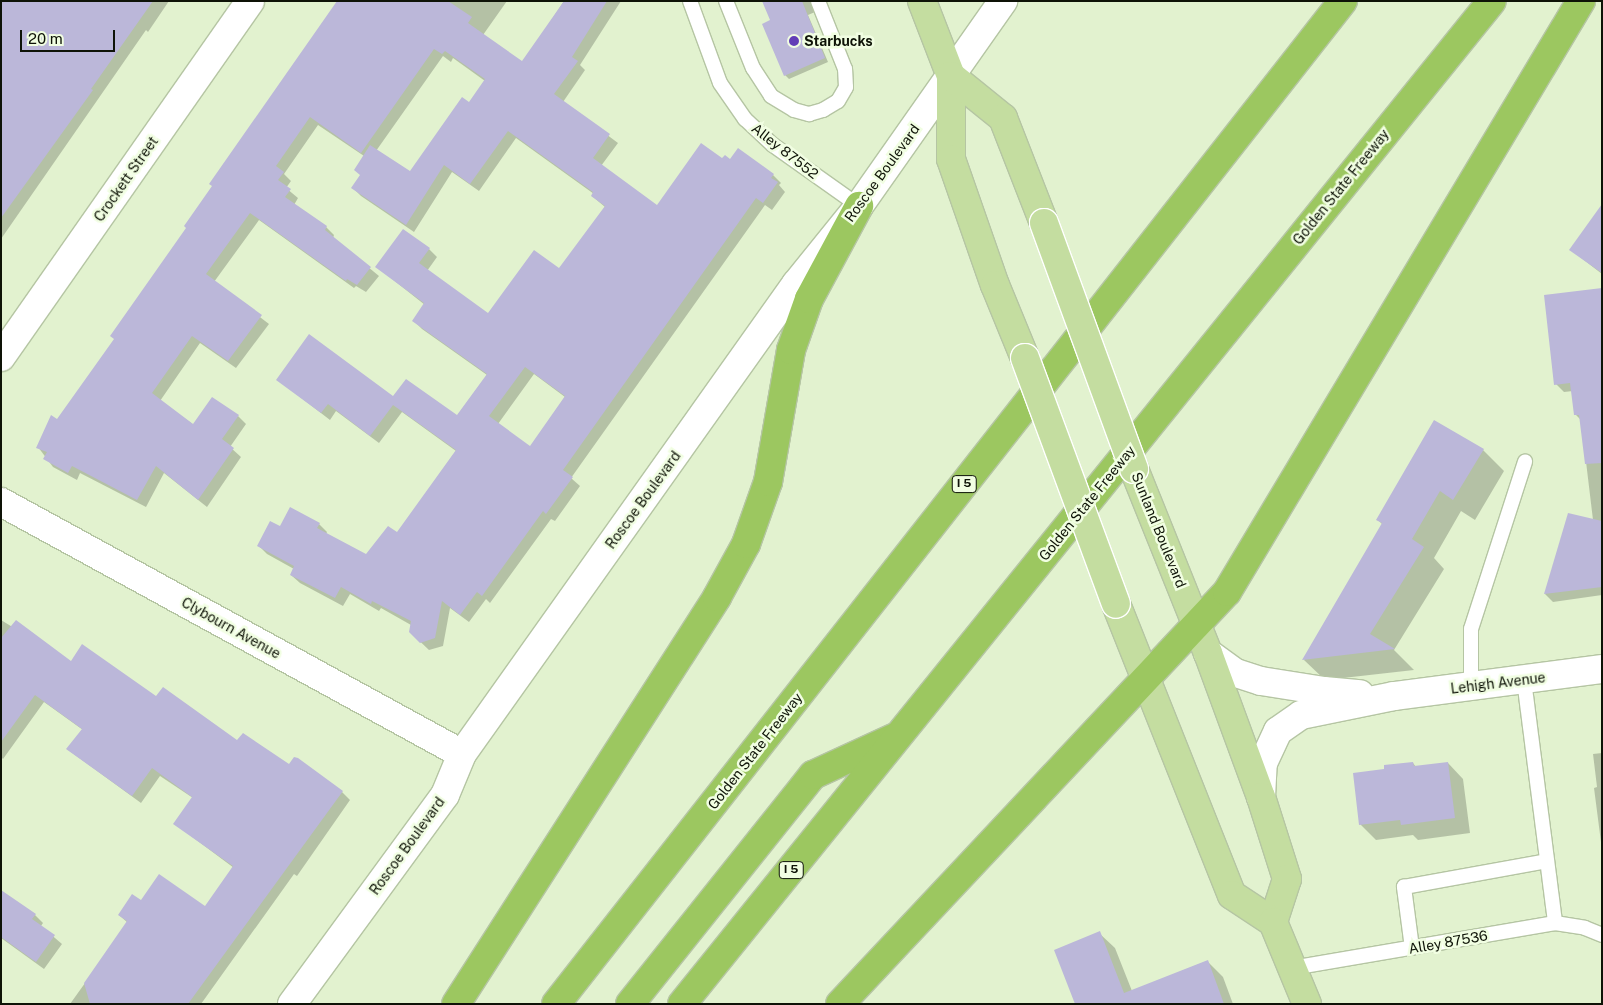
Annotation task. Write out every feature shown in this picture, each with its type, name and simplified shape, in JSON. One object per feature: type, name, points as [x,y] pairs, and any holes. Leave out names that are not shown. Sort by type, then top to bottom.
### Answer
[{"type":"highway","name":"Golden State Freeway","points":[[556,1004],[1343,1]]},
{"type":"highway","name":"Golden State Freeway","points":[[682,1004],[1492,1]]},
{"type":"highway","points":[[840,1004],[1227,592],[1581,1]]},
{"type":"highway","points":[[456,1004],[712,605],[746,544],[768,482],[791,350],[809,299],[859,206]]},
{"type":"highway","points":[[630,1004],[814,775],[899,735]]},
{"type":"highway","points":[[581,1004],[586,967]]},
{"type":"main road","name":"Sunland Boulevard","points":[[922,1],[951,76],[951,159],[995,285],[1025,358],[1116,604],[1232,895],[1273,922],[1287,879],[1261,797],[1208,653],[1134,469],[1003,118],[951,76]]},
{"type":"main road","points":[[1273,922],[1307,1004]]},
{"type":"street","name":"Crockett Street","points":[[1,357],[250,1]]},
{"type":"street","name":"Roscoe Boulevard","points":[[292,1004],[445,795],[462,754],[796,284],[859,206],[1003,1]]},
{"type":"street","name":"Clybourn Avenue","points":[[1,502],[462,754]]},
{"type":"street","name":"Lehigh Avenue","points":[[1208,653],[1236,673],[1261,681],[1324,691],[1394,696]]},
{"type":"street","name":"Lehigh Avenue","points":[[1261,797],[1263,763],[1278,732],[1301,715],[1394,696],[1602,669]]},
{"type":"lane","name":"Alley 87552","points":[[690,1],[720,83],[745,119],[773,145],[859,206]]},
{"type":"lane","points":[[726,1],[753,68],[771,96],[794,110],[810,114],[823,110],[838,101],[846,87],[844,69],[818,1]]},
{"type":"lane","points":[[1471,686],[1471,629],[1524,462]]},
{"type":"lane","points":[[1524,680],[1555,923]]},
{"type":"lane","points":[[1412,948],[1404,887],[1547,861]]},
{"type":"lane","name":"Alley 87536","points":[[1292,968],[1555,923],[1585,928],[1602,934]]},
{"type":"building","points":[[1,1],[153,1],[91,89],[93,90],[1,218]]},
{"type":"building","points":[[337,1],[448,1],[472,17],[468,23],[522,61],[564,1],[607,1],[572,57],[578,61],[554,94],[610,134],[593,158],[657,205],[701,143],[722,158],[725,155],[730,159],[738,148],[774,174],[771,178],[778,182],[763,203],[756,198],[563,470],[573,477],[546,514],[543,511],[482,596],[477,592],[460,615],[442,601],[435,638],[420,643],[409,632],[411,621],[372,601],[371,604],[341,587],[335,598],[290,575],[294,566],[257,546],[270,521],[280,526],[290,507],[320,523],[317,528],[366,554],[388,526],[397,532],[456,450],[393,405],[370,436],[328,404],[321,413],[276,380],[309,334],[393,396],[406,379],[457,415],[487,374],[412,321],[424,303],[375,267],[403,229],[430,248],[419,263],[488,313],[534,250],[559,268],[605,206],[591,196],[593,192],[508,131],[470,184],[444,165],[406,225],[351,188],[360,175],[354,170],[370,145],[410,171],[462,97],[469,102],[485,79],[445,51],[442,54],[434,49],[361,153],[310,117],[276,166],[284,172],[278,180],[291,189],[285,197],[327,226],[325,230],[371,267],[357,285],[347,279],[346,281],[250,213],[206,274],[262,315],[228,361],[192,336],[152,393],[193,424],[212,397],[239,415],[222,439],[234,448],[198,500],[156,466],[137,500],[72,466],[68,473],[43,459],[47,452],[36,448],[51,415],[57,419],[114,339],[110,336],[186,228],[184,226],[212,186],[209,184]],"holes":[[[525,367],[565,396],[530,446],[489,416]]]},
{"type":"building","name":"Starbucks","points":[[762,1],[802,1],[825,58],[784,76],[762,24],[770,20]]},
{"type":"building","points":[[1602,204],[1602,273],[1569,250]]},
{"type":"building","points":[[1602,288],[1602,463],[1585,464],[1579,415],[1574,415],[1570,383],[1554,385],[1544,295]]},
{"type":"building","points":[[1434,420],[1484,449],[1453,500],[1440,491],[1412,539],[1424,547],[1370,634],[1395,649],[1302,660],[1382,523],[1376,520]]},
{"type":"building","points":[[1568,513],[1602,521],[1602,587],[1544,594]]},
{"type":"building","points":[[16,620],[71,661],[82,644],[156,696],[163,687],[237,740],[243,733],[289,764],[294,757],[298,758],[343,791],[188,1004],[90,1004],[84,983],[127,921],[118,915],[132,894],[141,900],[159,874],[205,906],[233,866],[173,824],[192,797],[152,768],[132,796],[66,749],[82,729],[35,695],[1,742],[1,638]]},
{"type":"building","points":[[1413,762],[1414,766],[1448,762],[1455,818],[1401,825],[1400,820],[1359,825],[1353,773],[1384,769],[1384,765]]},
{"type":"building","points":[[1,890],[36,914],[32,919],[55,935],[36,962],[1,937]]},
{"type":"building","points":[[1100,931],[1124,993],[1208,960],[1224,1004],[1075,1004],[1054,950]]},
{"type":"place","name":"Starbucks","points":[[794,41]]}]
